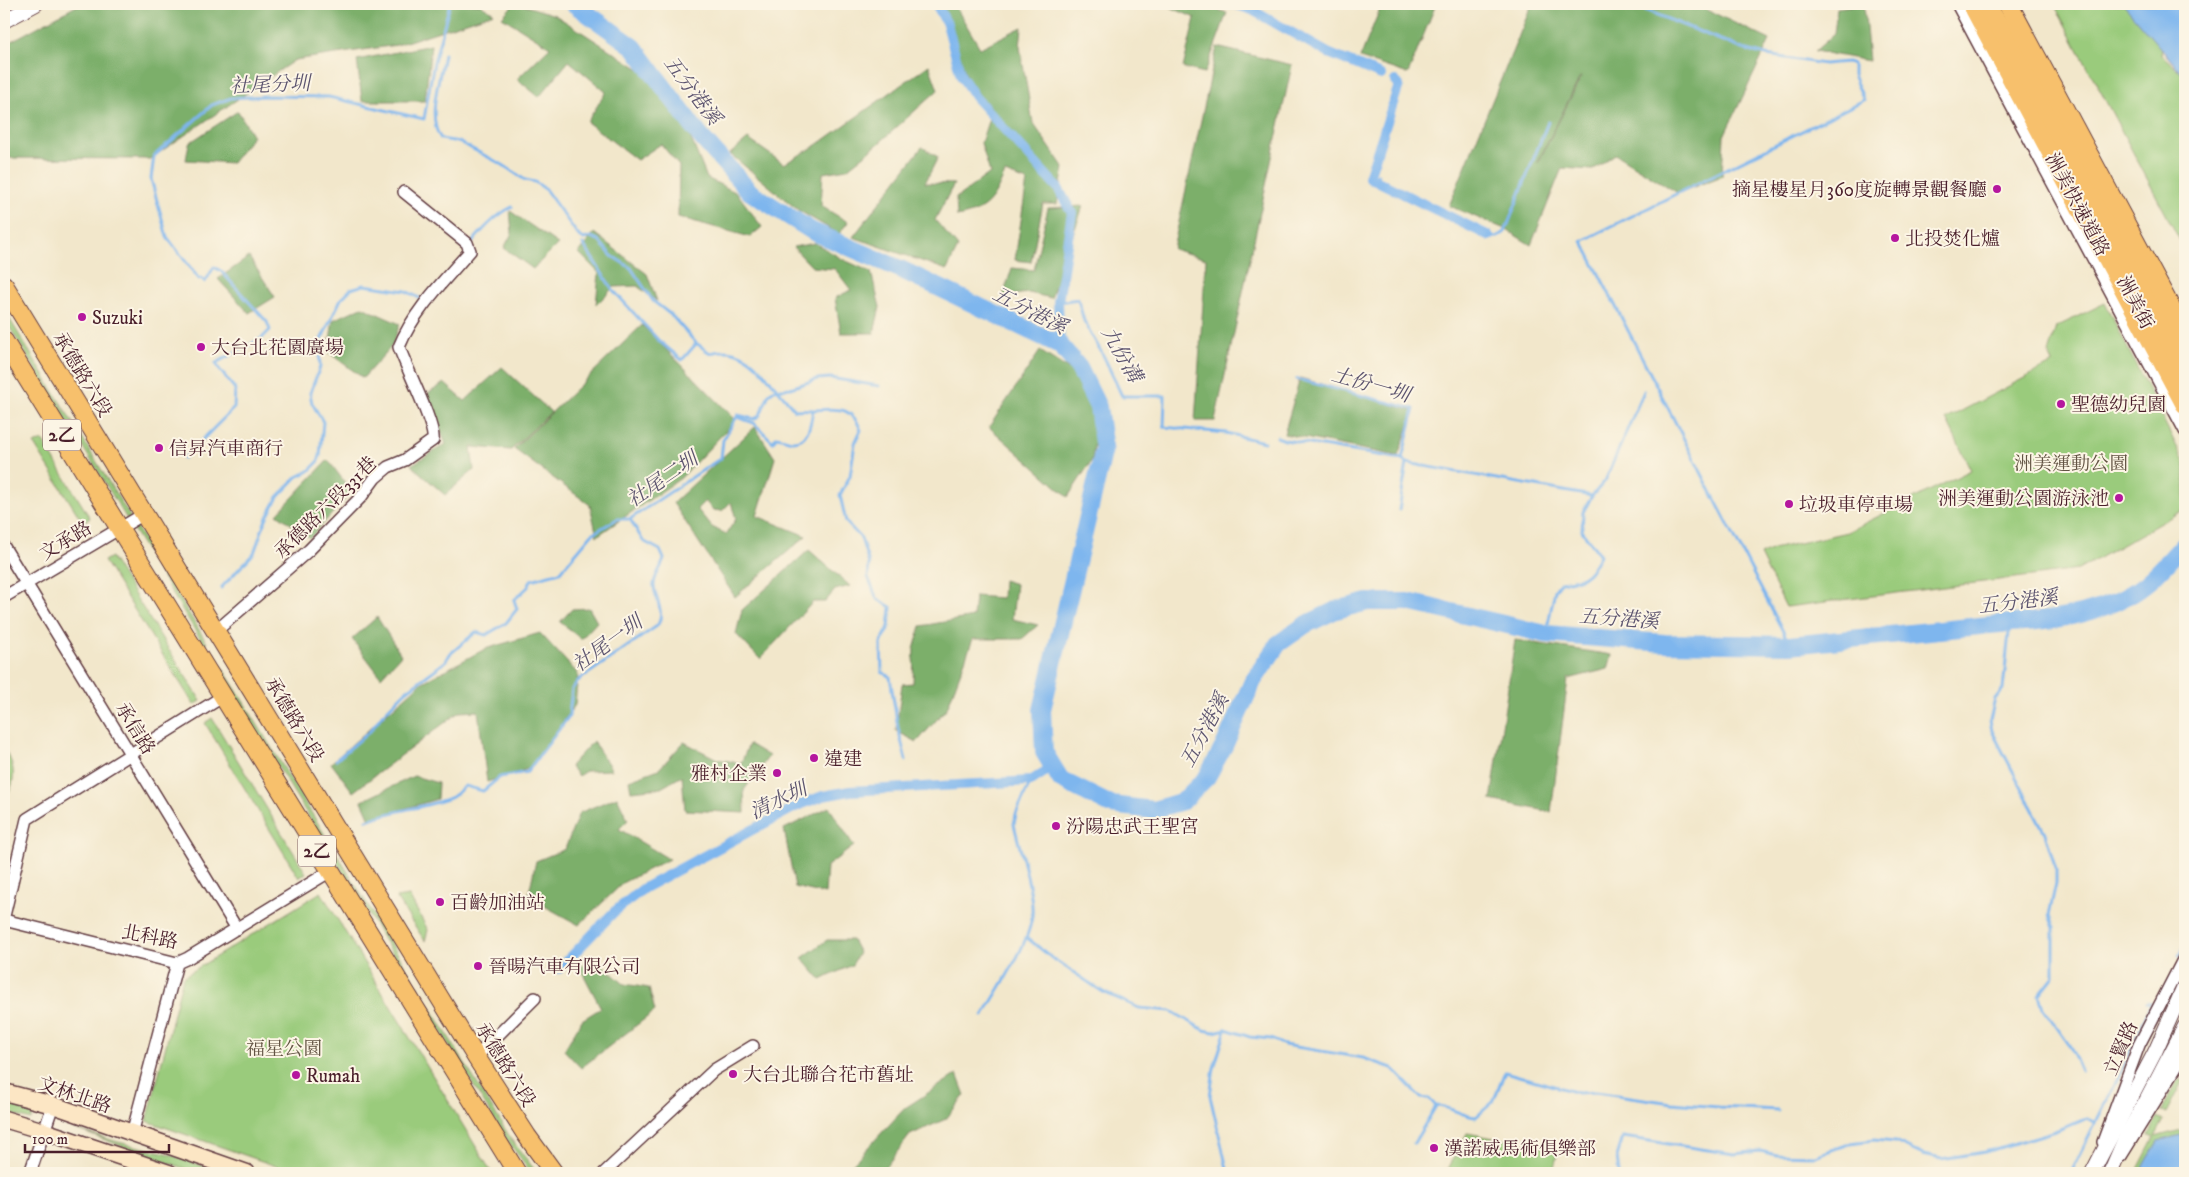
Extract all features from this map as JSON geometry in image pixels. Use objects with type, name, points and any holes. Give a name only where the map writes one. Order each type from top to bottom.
[{"type":"highway","name":"洲美快速道路","points":[[1972,4],[2185,404]]},
{"type":"highway","points":[[1986,4],[2009,41],[2185,369]]},
{"type":"highway","points":[[1994,4],[2009,41]]},
{"type":"highway","name":"洲美快速道路","points":[[2008,4],[2185,335]]},
{"type":"main road","name":"承德路六段","points":[[4,285],[476,1057],[526,1136],[554,1173]]},
{"type":"main road","name":"2乙","points":[[4,343],[516,1173]]},
{"type":"main road","name":"文林北路","points":[[4,1092],[53,1105],[132,1134],[151,1138],[242,1172]]},
{"type":"main road","points":[[4,1120],[44,1131],[151,1170],[169,1173]]},
{"type":"street","points":[[4,21],[36,4]]},
{"type":"street","name":"洲美街","points":[[1957,4],[2185,431]]},
{"type":"street","name":"承德路六段331巷","points":[[216,631],[309,550],[361,497],[375,478],[388,467],[405,460],[433,440],[434,434],[427,413],[398,347],[406,329],[470,251],[467,243],[404,192]]},
{"type":"street","name":"文承路","points":[[4,597],[144,514]]},
{"type":"street","name":"承信路","points":[[4,547],[237,929]]},
{"type":"street","points":[[4,916],[27,819],[222,697]]},
{"type":"street","name":"北科路","points":[[4,920],[177,963],[237,929],[329,872]]},
{"type":"street","name":"立賢路","points":[[2100,1159],[2105,1135],[2139,1045],[2185,956]]},
{"type":"street","points":[[132,1134],[177,963]]},
{"type":"street","name":"立賢路","points":[[2092,1173],[2155,1052],[2185,986]]},
{"type":"street","points":[[476,1057],[535,998]]},
{"type":"street","points":[[2111,1170],[2127,1134],[2145,1103],[2177,1057],[2185,1026]]},
{"type":"street","points":[[2111,1170],[2128,1148],[2185,1042]]},
{"type":"street","points":[[604,1173],[714,1070],[753,1046]]},
{"type":"street","points":[[30,1173],[53,1105]]},
{"type":"green space","points":[[80,4],[480,4],[494,13],[397,45],[295,60],[150,159],[4,158],[4,45]]},
{"type":"green space","points":[[514,4],[520,4],[555,15],[641,70],[685,124],[707,178],[737,193],[762,227],[750,237],[678,217],[679,166],[661,144],[637,160],[587,122],[606,92],[569,61],[539,97],[517,79],[550,47],[502,17]]},
{"type":"green space","points":[[942,4],[954,4],[980,48],[1022,27],[1020,47],[1033,123],[1064,168],[1057,204],[1043,204],[1031,262],[1015,260],[1027,181],[1005,173],[993,198],[983,208],[957,217],[956,198],[990,173],[981,143],[992,109],[969,84]]},
{"type":"green space","points":[[1163,4],[1202,4],[1227,13],[1205,73],[1183,68],[1195,18]]},
{"type":"green space","points":[[1382,4],[1436,4],[1408,74],[1360,58]]},
{"type":"green space","points":[[1532,4],[1695,4],[1770,40],[1724,136],[1722,176],[1678,193],[1615,154],[1593,170],[1562,168],[1531,245],[1505,229],[1449,206]],"holes":[[[1580,77],[1581,77],[1538,163]]]},
{"type":"green space","points":[[1864,4],[1869,61],[1815,51],[1834,34],[1837,8]]},
{"type":"green space","points":[[2054,4],[2124,4],[2161,47],[2162,55],[2177,69],[2185,69],[2185,250]]},
{"type":"green space","points":[[431,45],[425,101],[362,101],[357,60]]},
{"type":"green space","points":[[1217,47],[1292,65],[1215,421],[1195,421],[1206,259],[1173,249]]},
{"type":"green space","points":[[929,65],[938,90],[877,145],[847,169],[823,173],[821,206],[848,222],[839,234],[798,210],[730,154],[748,139],[784,164],[817,145]]},
{"type":"green space","points":[[238,111],[253,136],[232,163],[186,160],[189,143]]},
{"type":"green space","points":[[922,147],[938,157],[925,183],[954,184],[935,220],[958,247],[947,270],[853,237]]},
{"type":"green space","points":[[1083,206],[1051,298],[1029,293],[1003,296],[1012,268],[1034,270],[1048,208]]},
{"type":"green space","points":[[510,211],[558,244],[533,269],[504,248],[512,233]]},
{"type":"green space","points":[[594,233],[647,274],[657,301],[637,286],[614,287],[596,305],[599,273],[579,253]]},
{"type":"green space","points":[[815,243],[844,260],[871,272],[880,307],[874,333],[841,333],[835,298],[851,290],[835,269],[812,267],[793,247]]},
{"type":"green space","points":[[249,257],[275,297],[249,313],[218,279]]},
{"type":"green space","name":"洲美運動公園","points":[[2105,303],[2185,463],[2185,509],[2078,570],[1786,607],[1760,555],[1773,549],[1847,532],[1971,470],[1946,419],[2053,363],[2048,353],[2056,327]]},
{"type":"green space","points":[[362,307],[400,324],[392,346],[363,378],[328,352],[333,320]]},
{"type":"green space","points":[[4,310],[207,643],[204,645],[4,318]]},
{"type":"green space","points":[[642,325],[736,420],[681,478],[597,536],[590,505],[514,449]]},
{"type":"green space","points":[[1040,351],[1079,376],[1097,427],[1092,460],[1068,497],[989,427]]},
{"type":"green space","points":[[502,367],[551,412],[511,450],[471,447],[474,470],[445,495],[411,465],[446,444],[426,395],[444,383],[465,401]]},
{"type":"green space","points":[[1300,378],[1414,411],[1398,456],[1284,434]]},
{"type":"green space","points":[[755,427],[775,458],[757,516],[806,536],[735,597],[673,503]],"holes":[[[705,501],[713,510],[722,511],[731,502],[736,519],[726,534],[712,527],[697,509]]]},
{"type":"green space","points":[[42,440],[90,518],[83,523],[34,444]]},
{"type":"green space","points":[[328,460],[352,492],[310,538],[277,514]]},
{"type":"green space","points":[[809,550],[850,586],[835,590],[825,602],[813,602],[760,659],[736,634],[742,610]]},
{"type":"green space","points":[[111,557],[201,701],[194,705],[104,561]]},
{"type":"green space","points":[[1003,580],[1016,584],[1012,619],[1038,625],[1022,639],[973,639],[947,708],[917,742],[896,731],[902,684],[913,683],[914,649],[921,626],[973,617],[975,596],[1002,598]]},
{"type":"green space","points":[[589,608],[597,622],[581,639],[560,622],[572,609]]},
{"type":"green space","points":[[377,617],[401,655],[381,677],[352,639]]},
{"type":"green space","points":[[540,633],[578,674],[575,705],[531,768],[487,782],[478,711],[459,712],[353,792],[331,763],[421,683],[485,649]]},
{"type":"green space","points":[[1515,640],[1612,655],[1608,669],[1568,679],[1551,812],[1491,800]]},
{"type":"green space","points":[[213,652],[511,1139],[537,1173],[532,1173],[507,1140],[209,654]]},
{"type":"green space","points":[[212,718],[306,873],[299,878],[205,723]]},
{"type":"green space","points":[[593,741],[612,770],[586,771],[578,776],[570,766]]},
{"type":"green space","points":[[684,742],[717,759],[741,763],[749,744],[769,756],[744,790],[745,813],[685,810],[682,776],[661,788],[631,791],[629,780],[659,769]]},
{"type":"green space","points":[[4,750],[13,768],[13,782],[4,800]]},
{"type":"green space","points":[[414,776],[438,783],[437,799],[370,819],[362,801]]},
{"type":"green space","points":[[617,797],[628,820],[619,829],[669,859],[624,882],[579,925],[528,897],[536,861],[565,849],[579,813]]},
{"type":"green space","points":[[829,807],[854,846],[827,866],[825,894],[795,887],[784,829]]},
{"type":"green space","name":"福星公園","points":[[321,892],[492,1173],[296,1173],[147,1121],[183,977]]},
{"type":"green space","points":[[409,896],[428,930],[425,941],[396,898]]},
{"type":"green space","points":[[827,940],[852,940],[859,953],[852,965],[821,980],[802,958]]},
{"type":"green space","points":[[592,956],[624,984],[649,988],[655,1011],[581,1068],[564,1050],[582,1020],[601,1008],[580,968]]},
{"type":"green space","points":[[957,1074],[965,1095],[946,1119],[910,1135],[881,1173],[844,1173],[905,1108]]},
{"type":"green space","points":[[2178,1080],[2184,1080],[2167,1113],[2162,1111]]},
{"type":"green space","points":[[4,1100],[34,1109],[31,1120],[4,1112]]},
{"type":"green space","points":[[2158,1117],[2164,1120],[2155,1137],[2185,1129],[2185,1173],[2136,1173],[2154,1138],[2149,1135]]},
{"type":"green space","points":[[72,1128],[118,1142],[166,1153],[224,1173],[197,1173]]},
{"type":"green space","points":[[1467,1133],[1558,1150],[1553,1173],[1446,1173]]},
{"type":"water","points":[[2123,4],[2185,4],[2185,77]]},
{"type":"water","points":[[2185,1134],[2185,1173],[2140,1173],[2158,1141]]},
{"type":"waterway","name":"社尾分圳","points":[[184,458],[234,408],[235,389],[216,363],[262,338],[270,330],[267,322],[221,271],[214,267],[205,282],[201,278],[199,279],[167,237],[151,179],[154,156],[212,105],[231,98],[266,96],[329,97],[424,119],[434,62],[450,4]]},
{"type":"waterway","name":"五分港溪","points":[[574,4],[634,47],[701,137],[750,192],[812,231],[900,269],[1060,345],[1079,368],[1098,407],[1104,449],[1042,710],[1044,752],[1061,780],[1111,805],[1153,810],[1183,801],[1207,777],[1224,746],[1253,681],[1278,644],[1305,625],[1336,610],[1368,602],[1408,602],[1546,634],[1665,643],[1790,645],[2045,620],[2080,614],[2114,602],[2145,584],[2185,543]]},
{"type":"waterway","points":[[936,4],[947,24],[961,76],[975,97],[1058,188],[1072,213],[1058,302],[1060,345]]},
{"type":"waterway","points":[[1234,4],[1252,10],[1328,53],[1381,75]]},
{"type":"waterway","points":[[1630,4],[1743,49],[1766,55],[1824,64],[1847,62],[1853,64],[1853,75],[1864,100],[1582,241],[1790,645]]},
{"type":"waterway","points":[[444,54],[434,109],[437,130],[441,139],[459,142],[503,165],[525,180],[535,182],[545,189],[578,235],[584,239],[591,237],[598,240],[612,256],[631,268],[653,301],[671,315],[696,343],[710,353],[731,351],[748,358],[776,387]]},
{"type":"waterway","name":"九份溝","points":[[1395,81],[1399,85],[1369,177],[1489,236]]},
{"type":"waterway","points":[[1489,236],[1498,237],[1505,232],[1548,122]]},
{"type":"waterway","name":"九份溝","points":[[1370,182],[1378,174]]},
{"type":"waterway","points":[[471,244],[490,223],[512,207]]},
{"type":"waterway","points":[[583,244],[613,290],[659,341],[682,360],[696,344]]},
{"type":"waterway","points":[[221,588],[254,553],[266,519],[278,497],[297,477],[309,471],[317,463],[320,456],[323,422],[312,403],[310,393],[320,367],[319,344],[341,299],[351,289],[364,285],[406,291],[423,300]]},
{"type":"waterway","name":"九份溝","points":[[1058,302],[1078,299],[1084,321],[1104,357],[1122,396],[1165,396],[1164,427],[1226,433],[1264,442]]},
{"type":"waterway","name":"社尾二圳","points":[[336,760],[370,731],[383,714],[405,692],[445,662],[450,654],[476,632],[486,635],[506,623],[517,609],[514,600],[528,587],[531,580],[560,572],[592,534],[617,519],[630,519],[721,458],[723,440],[738,415],[755,419],[760,415],[769,394],[774,390],[790,388],[818,379],[830,378],[879,386]]},
{"type":"waterway","name":"土份一圳","points":[[1297,379],[1414,409],[1402,459]]},
{"type":"waterway","points":[[779,391],[795,410],[837,409],[848,412],[853,416],[861,430],[855,443],[850,476],[840,495],[846,522],[861,538],[869,564],[868,577],[877,599],[891,607],[889,627],[881,643],[882,672],[890,677],[898,728],[906,760]]},
{"type":"waterway","points":[[1546,634],[1555,590],[1561,582],[1581,578],[1586,575],[1593,568],[1600,555],[1582,531],[1583,512],[1592,496],[1605,481],[1644,391]]},
{"type":"waterway","points":[[737,417],[754,423],[773,442],[776,437],[792,441],[806,435],[813,410]]},
{"type":"waterway","name":"土份一圳","points":[[1277,437],[1285,440],[1402,459]]},
{"type":"waterway","points":[[1402,459],[1407,463],[1592,496]]},
{"type":"waterway","points":[[1399,510],[1407,463]]},
{"type":"waterway","name":"社尾一圳","points":[[367,820],[450,798],[465,786],[483,791],[500,777],[527,772],[569,716],[572,689],[579,680],[657,626],[660,611],[654,583],[664,559],[660,550],[643,541],[630,519]]},
{"type":"waterway","points":[[2010,623],[2003,689],[1995,699],[1990,720],[1992,731],[2045,833],[2056,869],[2056,883],[2049,915],[2054,928],[2054,976],[2039,995],[2043,1008],[2070,1046],[2081,1071]]},
{"type":"waterway","name":"清水圳","points":[[559,969],[614,912],[644,888],[797,806],[823,796],[850,791],[1031,781],[1052,767]]},
{"type":"waterway","points":[[983,1016],[1020,952],[1030,926],[1032,915],[1031,895],[1014,824],[1016,814],[1031,781]]},
{"type":"waterway","points":[[1026,937],[1052,958],[1103,992],[1139,1008],[1171,1011],[1204,1030],[1214,1032],[1226,1029],[1214,1068],[1210,1096],[1228,1173]]},
{"type":"waterway","points":[[2179,956],[2185,943]]},
{"type":"waterway","points":[[2128,1054],[2152,1003],[2147,1002]]},
{"type":"waterway","points":[[1226,1029],[1250,1037],[1271,1039],[1284,1045],[1363,1058],[1392,1068],[1421,1098],[1429,1099],[1436,1106],[1476,1117],[1493,1102],[1505,1072],[1578,1093],[1596,1092],[1672,1103],[1778,1110]]},
{"type":"waterway","points":[[2071,1173],[2130,1053]]},
{"type":"waterway","points":[[1414,1143],[1436,1106]]},
{"type":"waterway","points":[[1619,1173],[1617,1157],[1623,1137],[1734,1154],[1760,1151],[1777,1155],[1815,1156],[1851,1143],[1874,1140],[1895,1142],[1923,1155],[1941,1159],[1985,1152],[2056,1131],[2088,1118],[2096,1123]]},
{"type":"place","name":"摘星樓星月360度旋轉景觀餐廳","points":[[1997,189]]},
{"type":"place","name":"北投焚化爐","points":[[1895,238]]},
{"type":"place","name":"Suzuki","points":[[82,317]]},
{"type":"place","name":"大台北花園廣場","points":[[201,347]]},
{"type":"place","name":"聖德幼兒園","points":[[2061,404]]},
{"type":"place","name":"信昇汽車商行","points":[[159,448]]},
{"type":"place","name":"洲美運動公園游泳池","points":[[2119,498]]},
{"type":"place","name":"垃圾車停車場","points":[[1789,504]]},
{"type":"place","name":"違建","points":[[814,758]]},
{"type":"place","name":"雅村企業","points":[[777,773]]},
{"type":"place","name":"汾陽忠武王聖宮","points":[[1056,826]]},
{"type":"place","name":"百齡加油站","points":[[440,902]]},
{"type":"place","name":"晉暘汽車有限公司","points":[[478,966]]},
{"type":"place","name":"大台北聯合花市舊址","points":[[733,1074]]},
{"type":"place","name":"Rumah","points":[[296,1075]]},
{"type":"place","name":"漢諾威馬術俱樂部","points":[[1434,1148]]}]
